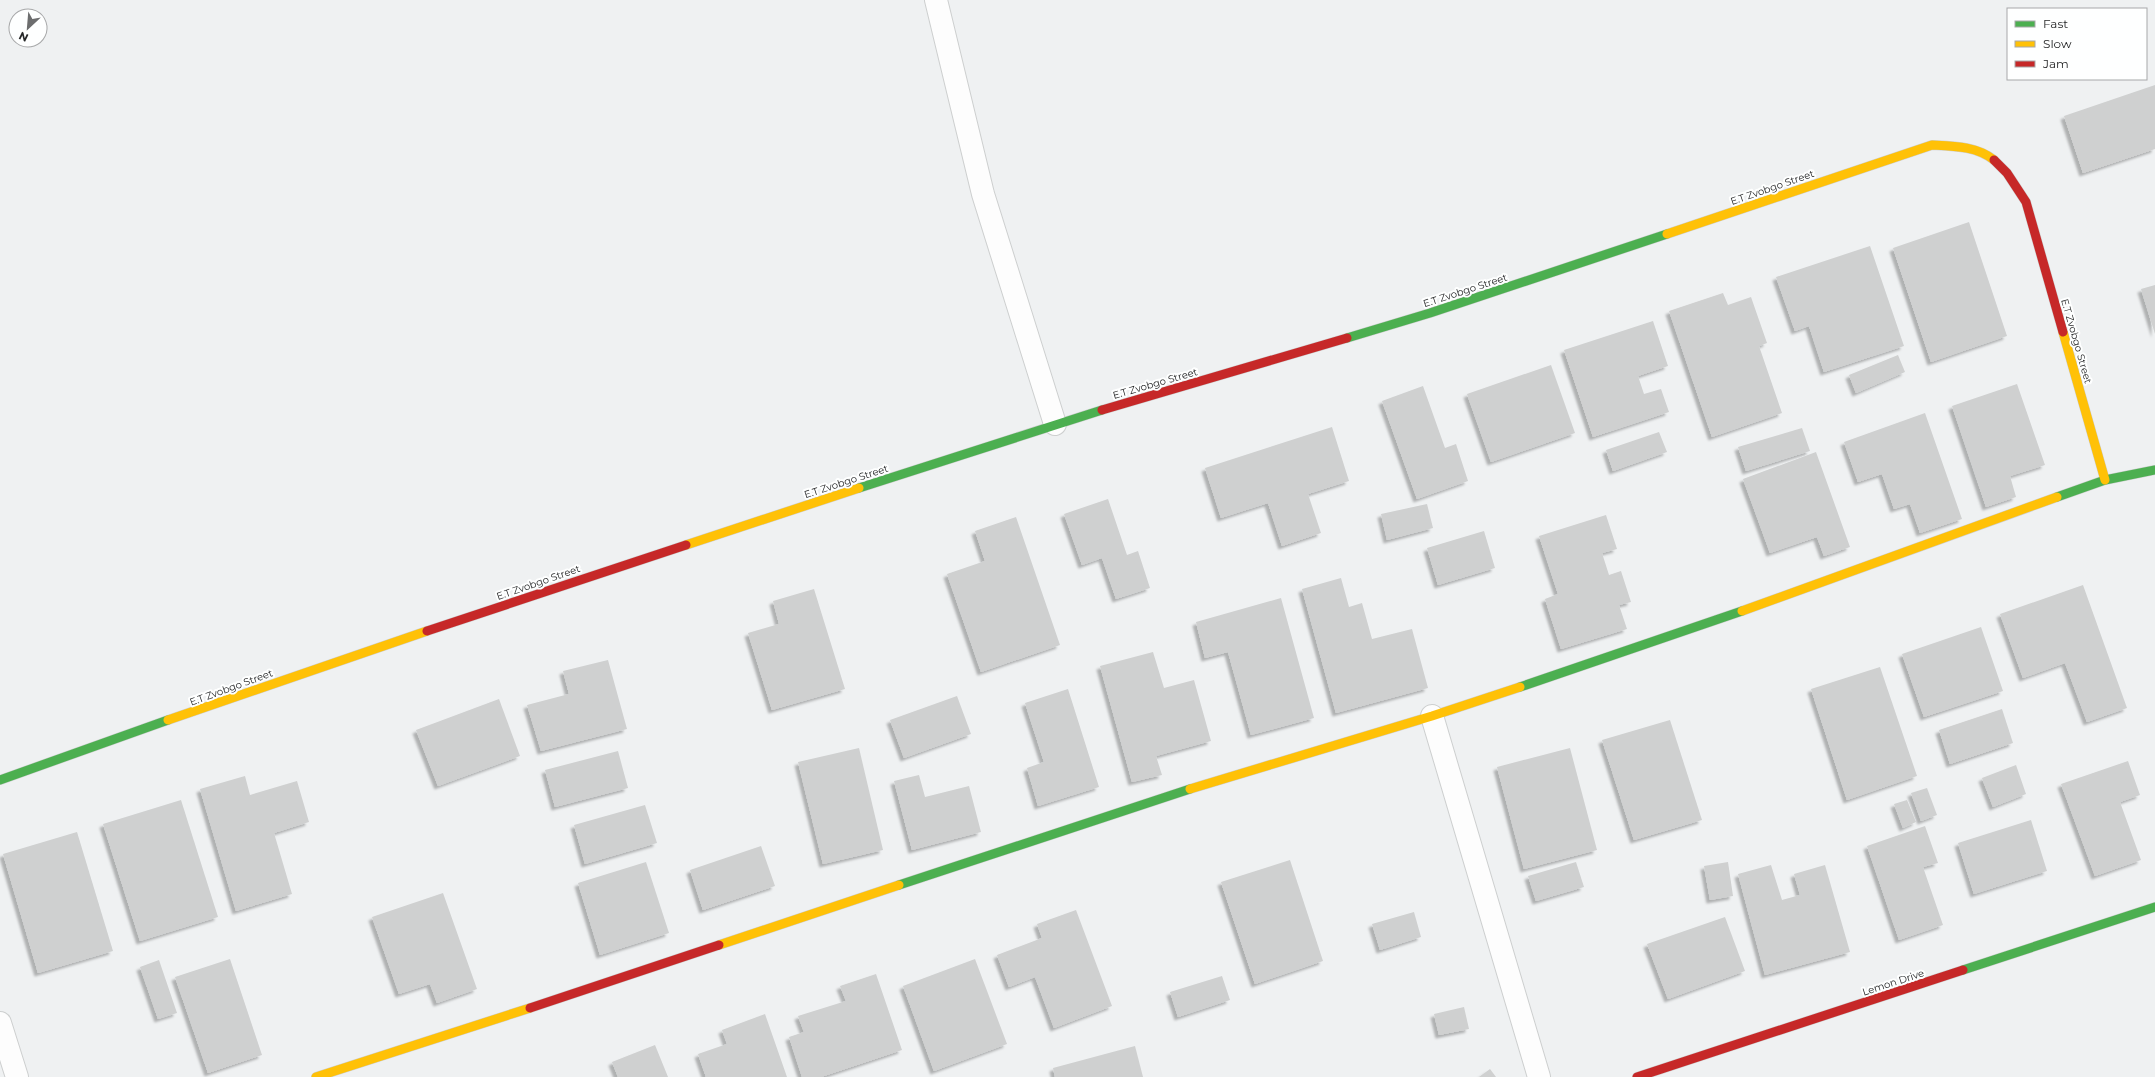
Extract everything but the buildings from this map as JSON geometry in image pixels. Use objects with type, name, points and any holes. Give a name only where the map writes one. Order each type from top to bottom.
[{"type":"street","points":[[936,0],[983,194],[1055,424]]},
{"type":"street","name":"E.T Zvobgo Street","points":[[0,780],[341,660],[1055,424],[1430,313],[1932,145],[1966,147],[1988,154],[2009,173],[2026,202],[2105,480]]},
{"type":"street","points":[[316,1077],[472,1027],[1185,790],[1432,716],[1684,632],[2105,480],[2155,470]]},
{"type":"street","points":[[1432,716],[1539,1077]]},
{"type":"street","name":"Lemon Drive","points":[[1637,1077],[2155,907]]},
{"type":"street","points":[[0,1023],[17,1077]]},
{"type":"traffic: fast","points":[[1347,338],[1430,313],[1667,234]]},
{"type":"traffic: fast","points":[[859,488],[1102,410]]},
{"type":"traffic: fast","points":[[2057,497],[2105,480],[2155,470]]},
{"type":"traffic: fast","points":[[1520,687],[1742,611]]},
{"type":"traffic: fast","points":[[0,780],[168,720]]},
{"type":"traffic: fast","points":[[899,885],[1190,789]]},
{"type":"traffic: fast","points":[[1963,970],[2155,907]]},
{"type":"traffic: slow","points":[[1667,234],[1932,145],[1956,146],[1972,149],[1987,155],[1994,160]]},
{"type":"traffic: slow","points":[[2063,332],[2105,480]]},
{"type":"traffic: slow","points":[[686,545],[859,488]]},
{"type":"traffic: slow","points":[[1742,611],[2057,497]]},
{"type":"traffic: slow","points":[[168,720],[427,631]]},
{"type":"traffic: slow","points":[[1190,789],[1432,716],[1520,687]]},
{"type":"traffic: slow","points":[[719,945],[899,885]]},
{"type":"traffic: slow","points":[[316,1077],[530,1008]]},
{"type":"traffic: jam","points":[[1994,160],[2007,173],[2026,202],[2063,332]]},
{"type":"traffic: jam","points":[[1102,410],[1347,338]]},
{"type":"traffic: jam","points":[[427,631],[686,545]]},
{"type":"traffic: jam","points":[[530,1008],[719,945]]},
{"type":"traffic: jam","points":[[1637,1077],[1963,970]]}]
